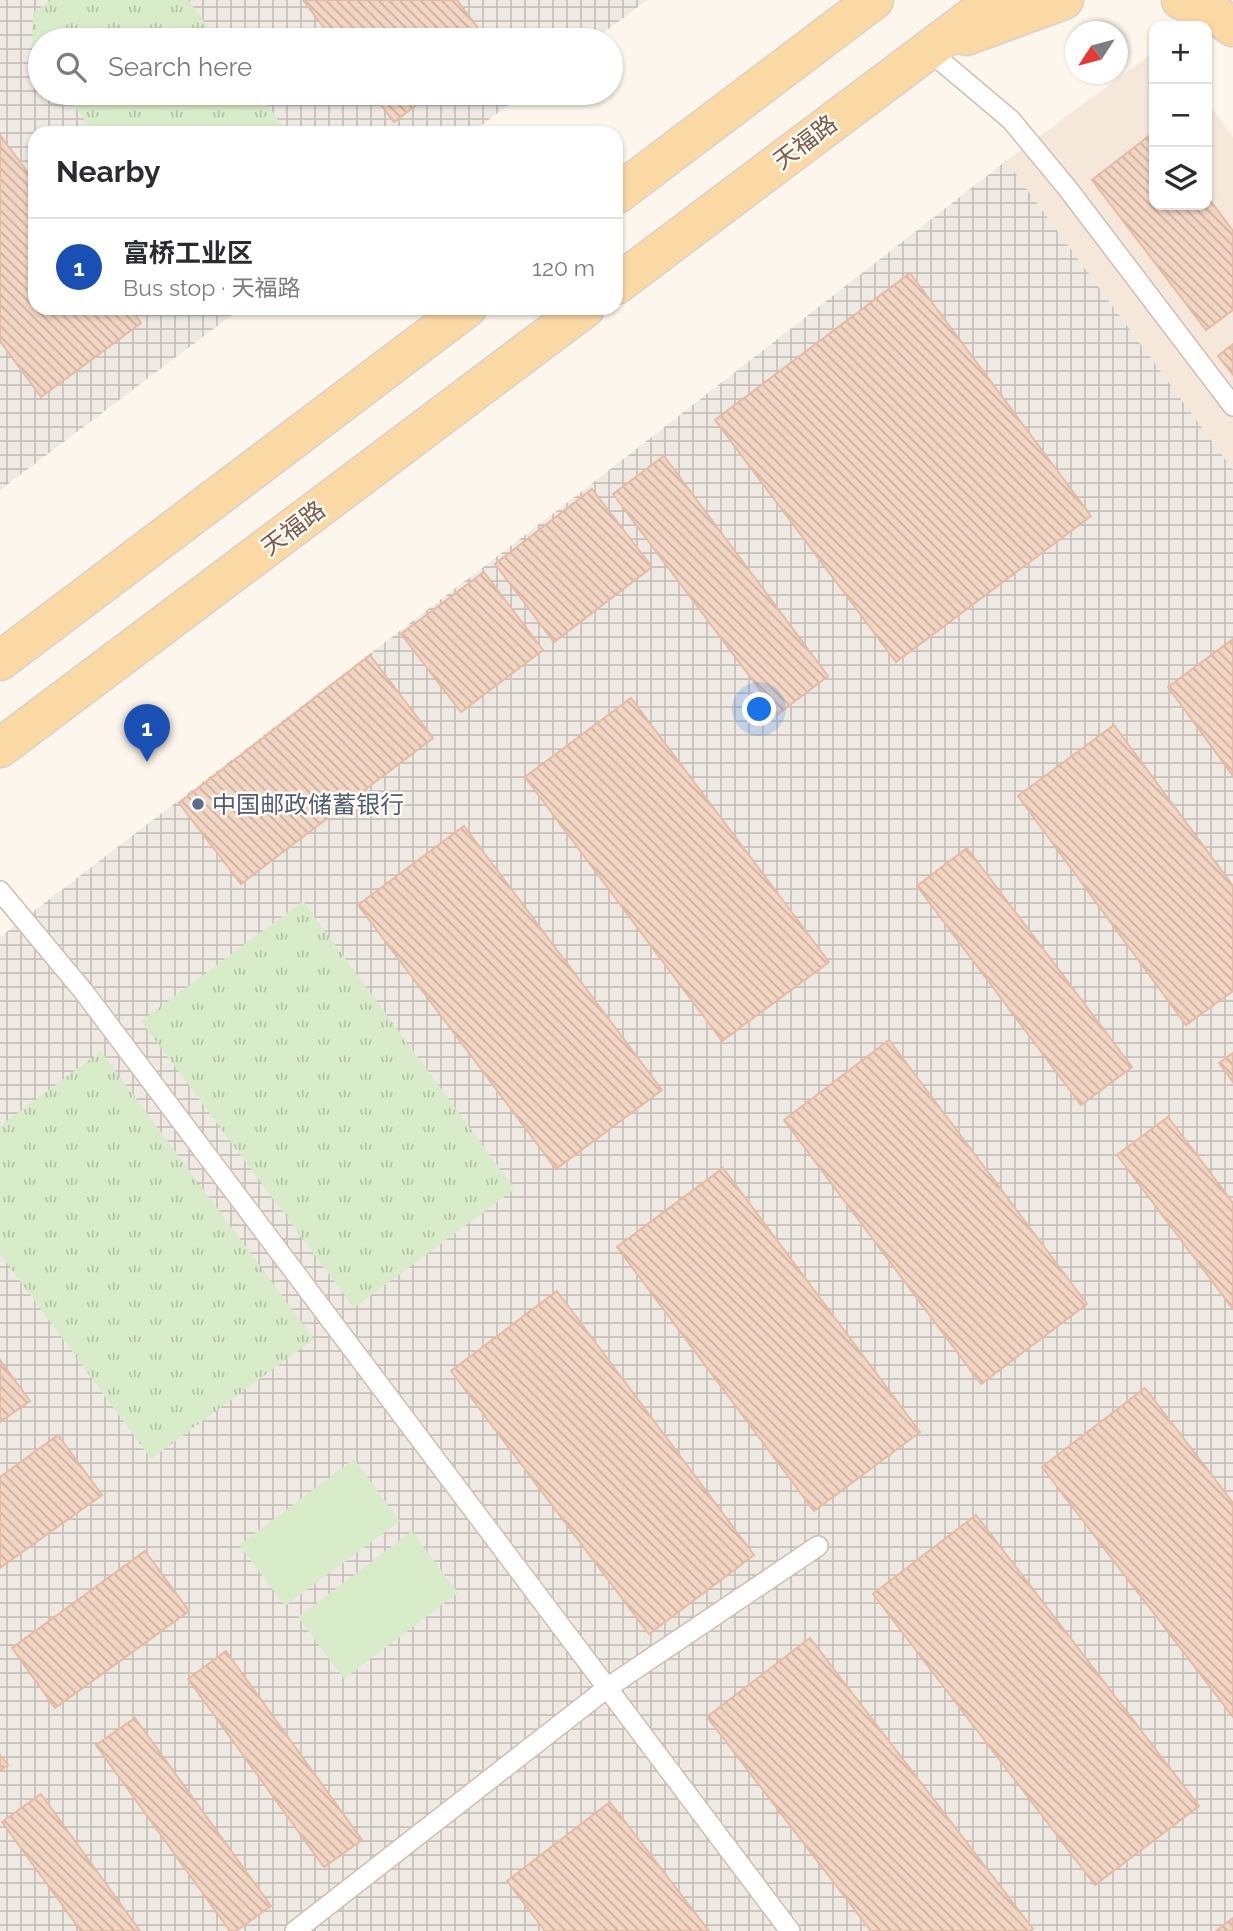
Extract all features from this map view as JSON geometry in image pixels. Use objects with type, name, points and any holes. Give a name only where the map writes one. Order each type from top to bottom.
[{"type":"main road","name":"天福路","points":[[623,280],[995,0]]},
{"type":"main road","points":[[928,50],[1064,0]]},
{"type":"main road","points":[[1181,0],[1208,9],[1233,27]]},
{"type":"main road","points":[[623,190],[869,3]]},
{"type":"main road","points":[[0,661],[458,315]]},
{"type":"main road","name":"天福路","points":[[0,748],[576,315]]},
{"type":"lane","points":[[928,50],[1011,120],[1068,190],[1233,406]]},
{"type":"lane","points":[[0,891],[84,992],[790,1931]]},
{"type":"lane","points":[[295,1931],[607,1688],[818,1546]]},
{"type":"shaded area","points":[[0,0],[647,0],[610,28],[28,28],[28,105],[509,105],[480,126],[28,126],[28,315],[232,315],[0,490]]},
{"type":"shaded area","points":[[1149,56],[1149,210],[1212,210],[1212,108],[1233,137],[1233,470],[1006,161],[1111,84],[1128,84],[1128,71]]},
{"type":"shaded area","points":[[1006,161],[1233,470],[1233,1931],[0,1931],[0,937],[559,509]]},
{"type":"green space","points":[[51,0],[188,0],[209,28],[33,28],[33,13]]},
{"type":"green space","points":[[73,105],[267,105],[283,126],[89,126]]},
{"type":"green space","points":[[303,901],[515,1189],[354,1308],[141,1021]]},
{"type":"green space","points":[[101,1051],[314,1339],[151,1459],[0,1254],[0,1126]]},
{"type":"green space","points":[[354,1459],[400,1521],[285,1606],[239,1545]]},
{"type":"green space","points":[[412,1531],[458,1593],[344,1679],[298,1617]]},
{"type":"building","points":[[303,0],[457,0],[478,28],[324,28]]},
{"type":"building","points":[[381,105],[416,105],[394,122]]},
{"type":"building","points":[[0,135],[28,173],[28,315],[135,315],[141,323],[41,397],[0,341]]},
{"type":"building","points":[[1149,136],[1149,210],[1212,210],[1212,203],[1233,231],[1233,310],[1206,330],[1092,180]]},
{"type":"building","points":[[910,273],[1091,516],[896,662],[715,420]]},
{"type":"building","points":[[1233,344],[1233,375],[1218,356]]},
{"type":"building","points":[[664,456],[828,676],[778,714],[613,494]]},
{"type":"building","points":[[592,489],[652,567],[554,642],[495,564]]},
{"type":"building","points":[[484,572],[543,650],[461,712],[401,634]]},
{"type":"building","points":[[1233,639],[1233,776],[1168,687]]},
{"type":"building","points":[[370,655],[433,738],[241,884],[179,803]]},
{"type":"building","points":[[631,698],[829,962],[722,1041],[525,777]]},
{"type":"building","points":[[1114,725],[1233,886],[1233,991],[1186,1025],[1018,796]]},
{"type":"building","points":[[464,826],[662,1090],[556,1169],[358,905]]},
{"type":"building","points":[[967,848],[1132,1067],[1081,1105],[917,886]]},
{"type":"building","points":[[889,1040],[1087,1304],[981,1384],[784,1120]]},
{"type":"building","points":[[1233,1053],[1233,1082],[1219,1063]]},
{"type":"building","points":[[1168,1117],[1233,1203],[1233,1309],[1117,1155]]},
{"type":"building","points":[[723,1168],[920,1432],[814,1511],[617,1247]]},
{"type":"building","points":[[557,1291],[754,1555],[649,1634],[451,1371]]},
{"type":"building","points":[[0,1360],[30,1401],[0,1422]]},
{"type":"building","points":[[1145,1388],[1233,1503],[1233,1717],[1042,1467]]},
{"type":"building","points":[[58,1435],[102,1495],[0,1568],[0,1477]]},
{"type":"building","points":[[976,1515],[1199,1806],[1095,1885],[873,1594]]},
{"type":"building","points":[[145,1551],[189,1611],[55,1708],[12,1648]]},
{"type":"building","points":[[810,1638],[1033,1929],[871,1931],[707,1717]]},
{"type":"building","points":[[226,1651],[362,1840],[324,1867],[188,1679]]},
{"type":"building","points":[[135,1718],[271,1906],[236,1931],[230,1931],[96,1745]]},
{"type":"building","points":[[0,1755],[8,1765],[0,1771]]},
{"type":"building","points":[[41,1794],[140,1931],[81,1931],[2,1822]]},
{"type":"building","points":[[610,1802],[709,1931],[545,1931],[507,1881]]},
{"type":"building","points":[[1233,1918],[1233,1931],[1216,1931]]},
{"type":"place","name":"富桥工业区","points":[[147,762]]},
{"type":"place","name":"中国邮政储蓄银行","points":[[198,804]]}]
